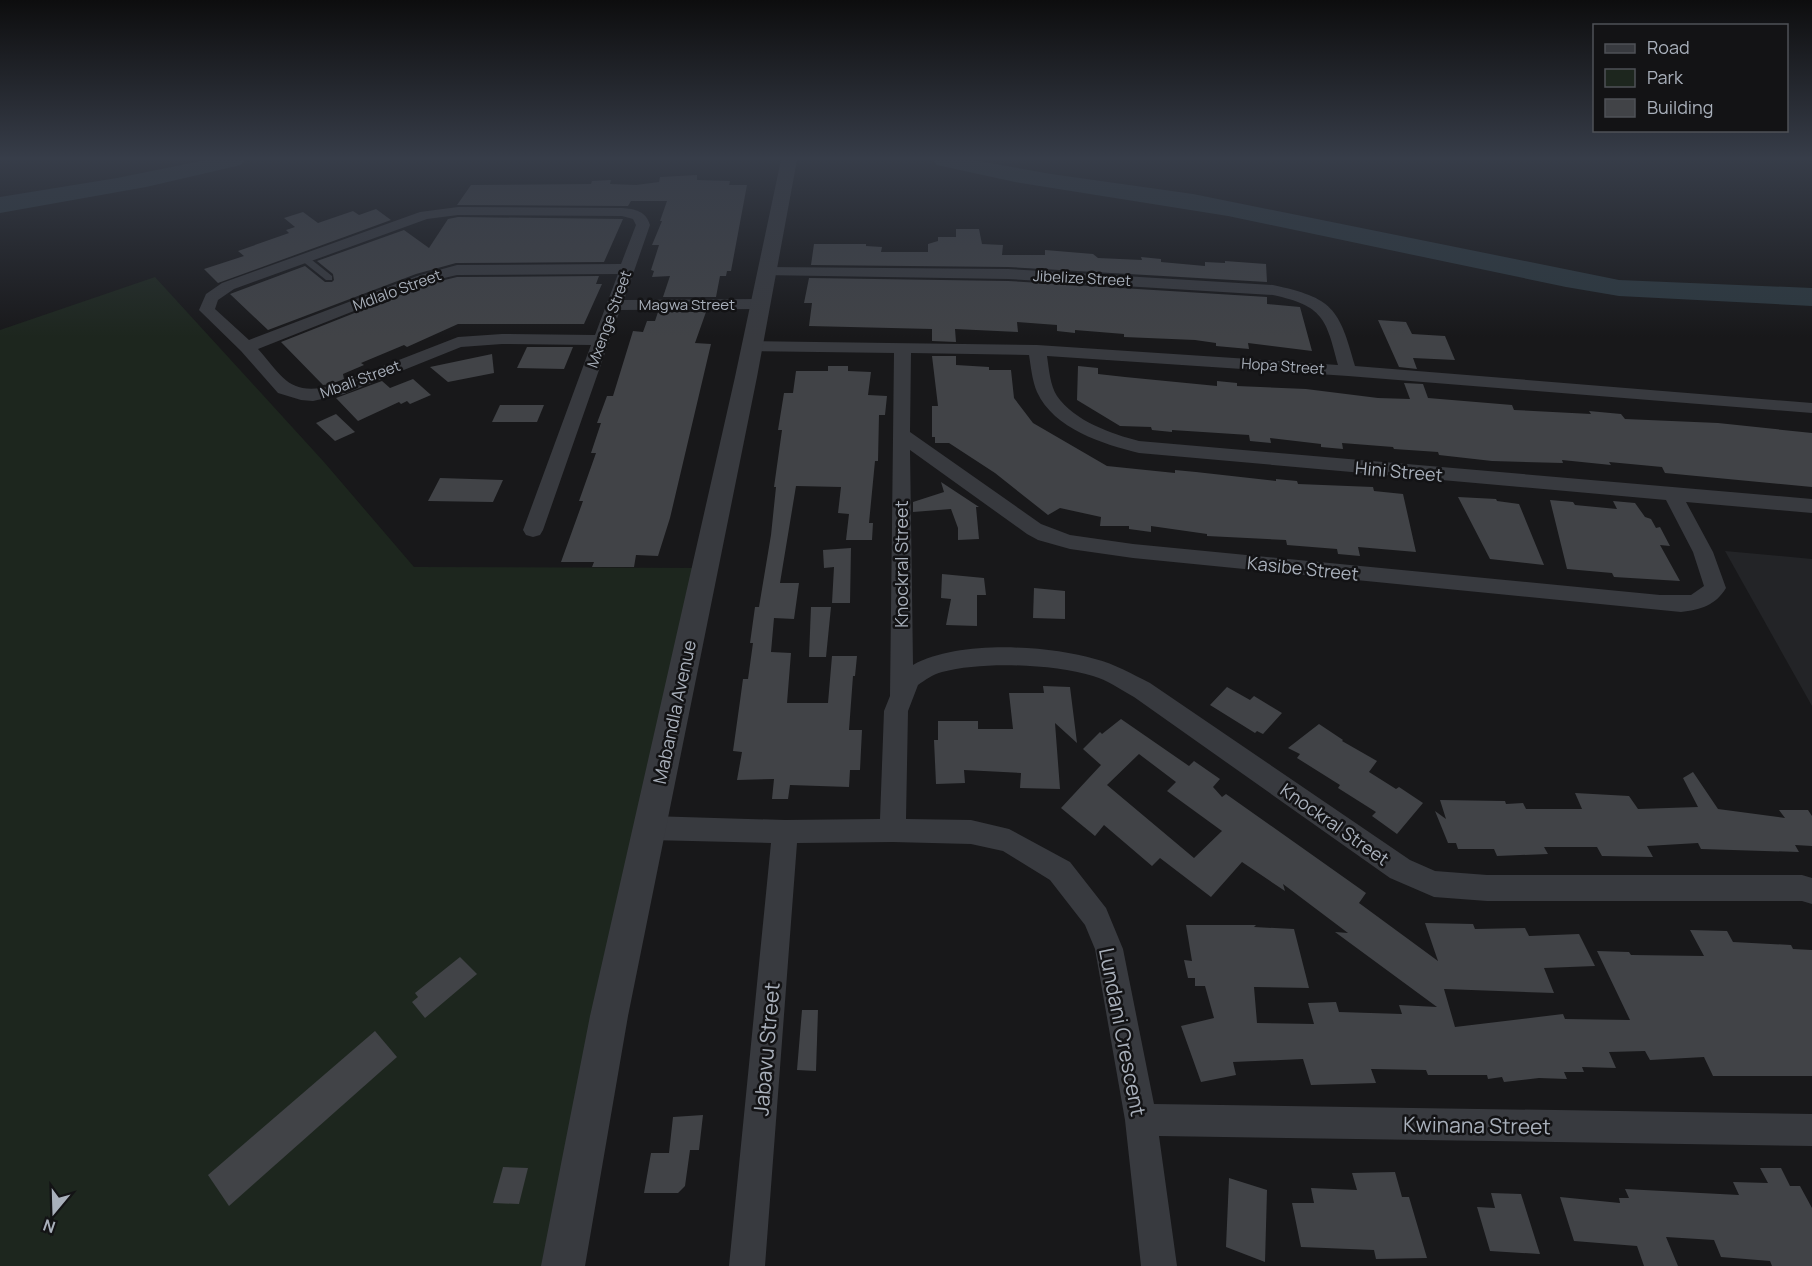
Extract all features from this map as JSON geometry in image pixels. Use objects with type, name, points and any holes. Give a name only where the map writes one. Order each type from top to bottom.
[{"type":"street","name":"Mxenge Street","points":[[249,278],[410,219]]},
{"type":"street","name":"Mxenge Street","points":[[533,530],[643,225],[642,219]]},
{"type":"street","name":"Mabandla Avenue","points":[[563,1266],[609,1016],[777,219]]},
{"type":"street","name":"Mdlalo Street","points":[[247,347],[422,279],[457,270],[627,269]]},
{"type":"street","name":"Jibelize Street","points":[[767,272],[1008,274],[1274,290],[1306,297],[1319,303],[1327,311],[1335,325],[1348,371]]},
{"type":"street","name":"Mbali Street","points":[[249,278],[218,291],[207,306],[207,310],[247,347],[284,389],[301,395],[313,396],[338,390],[458,342],[502,339],[601,340]]},
{"type":"street","name":"Magwa Street","points":[[614,304],[761,304]]},
{"type":"street","name":"Hopa Street","points":[[752,346],[1036,350],[1348,371],[1812,408]]},
{"type":"street","points":[[901,434],[903,347]]},
{"type":"street","name":"Hini Street","points":[[1036,350],[1050,400],[1100,435],[1139,447],[1812,506]]},
{"type":"street","name":"Kasibe Street","points":[[901,434],[1034,529],[1068,542],[1133,551],[1640,601],[1674,604],[1702,601],[1715,588],[1709,564],[1673,495]]},
{"type":"street","name":"Knockral Street","points":[[901,434],[901,694]]},
{"type":"street","name":"Knockral Street","points":[[894,830],[896,711],[908,679],[939,663],[995,659],[1046,660],[1096,668],[1142,690],[1400,868],[1434,884],[1539,890],[1802,888],[1812,891]]},
{"type":"street","name":"Lundani Crescent","points":[[650,828],[785,832],[894,830],[971,832],[1009,841],[1060,871],[1096,917],[1109,949],[1141,1120],[1160,1266]]},
{"type":"street","name":"Jabavu Street","points":[[747,1266],[785,832]]},
{"type":"street","name":"Kwinana Street","points":[[1141,1120],[1812,1130]]},
{"type":"lane","points":[[304,258],[328,278]]},
{"type":"shaded area","points":[[1725,551],[1812,559],[1812,706]]},
{"type":"green space","points":[[155,277],[324,462],[414,567],[705,568],[567,1266],[0,1266],[0,330]]},
{"type":"building","points":[[285,219],[313,219],[318,223],[329,219],[391,220],[218,283],[204,269],[244,256],[238,251],[289,233],[286,230],[295,227]]},
{"type":"building","points":[[448,219],[623,219],[604,262],[456,263],[416,274],[268,330],[230,294],[305,266],[325,282],[332,282],[333,274],[317,261],[404,230],[429,248]]},
{"type":"building","points":[[661,219],[741,219],[731,271],[727,271],[726,276],[720,276],[716,297],[663,297],[670,276],[652,277],[654,271],[651,270],[659,245],[652,245],[662,221]]},
{"type":"building","points":[[956,229],[979,229],[982,244],[1003,245],[1002,255],[1045,255],[1045,250],[1093,254],[1098,258],[1142,260],[1141,257],[1161,259],[1161,262],[1205,266],[1205,262],[1225,263],[1225,261],[1266,264],[1267,282],[1008,267],[811,265],[814,244],[866,244],[866,246],[882,247],[881,252],[928,252],[928,244],[938,241],[938,237],[956,237]]},
{"type":"building","points":[[599,276],[596,284],[602,284],[584,324],[458,324],[407,347],[404,345],[361,363],[364,365],[343,374],[344,379],[331,384],[323,385],[281,342],[428,284],[457,277]]},
{"type":"building","points":[[809,278],[1008,281],[1267,297],[1267,304],[1300,307],[1312,351],[1248,343],[1249,349],[1216,346],[1216,343],[1195,340],[1124,337],[1124,334],[1075,330],[1075,333],[1057,331],[1057,325],[1017,322],[1018,332],[955,329],[956,342],[932,341],[932,329],[809,326],[812,303],[804,303]]},
{"type":"building","points":[[658,312],[706,312],[695,343],[711,344],[670,518],[658,556],[636,555],[634,567],[592,567],[594,562],[561,562],[583,501],[579,501],[596,453],[591,453],[601,423],[597,423],[607,396],[613,396],[633,331],[643,332],[647,321],[655,321]]},
{"type":"building","points":[[1378,320],[1406,322],[1412,334],[1445,336],[1455,360],[1413,358],[1417,369],[1399,367]]},
{"type":"building","points":[[527,347],[573,347],[564,369],[517,368]]},
{"type":"building","points":[[492,354],[494,373],[448,382],[430,367]]},
{"type":"building","points":[[932,356],[956,356],[956,365],[989,367],[989,370],[1011,370],[1014,398],[1033,423],[1107,466],[1175,473],[1175,470],[1276,481],[1276,479],[1297,481],[1298,484],[1373,487],[1374,491],[1403,494],[1416,552],[1358,547],[1360,556],[1338,554],[1337,549],[1287,545],[1286,540],[1207,536],[1207,534],[1151,526],[1151,532],[1129,529],[1129,526],[1100,526],[1101,517],[1060,508],[1048,515],[995,473],[949,443],[935,443],[935,437],[932,437],[932,406],[938,406]]},
{"type":"building","points":[[828,366],[848,366],[848,371],[871,372],[868,395],[887,396],[885,415],[879,415],[878,461],[875,461],[869,523],[873,523],[872,540],[846,540],[849,514],[838,513],[841,487],[796,486],[780,583],[799,583],[794,619],[774,618],[771,652],[791,653],[787,703],[828,703],[832,656],[857,656],[855,676],[853,676],[849,730],[862,730],[860,770],[850,770],[849,787],[790,785],[788,799],[772,799],[774,779],[737,780],[742,752],[733,751],[743,679],[748,679],[755,607],[759,607],[771,535],[776,487],[774,487],[782,430],[778,430],[784,393],[793,393],[796,371],[828,371]]},
{"type":"building","points":[[1078,366],[1098,368],[1098,374],[1125,377],[1217,386],[1217,381],[1237,383],[1237,386],[1306,389],[1378,398],[1410,399],[1404,383],[1423,384],[1428,398],[1512,405],[1514,410],[1591,414],[1589,411],[1621,414],[1625,419],[1718,423],[1812,433],[1812,487],[1665,473],[1662,467],[1609,462],[1611,465],[1562,460],[1563,463],[1492,461],[1439,455],[1438,452],[1394,449],[1393,447],[1342,443],[1343,449],[1270,438],[1271,443],[1250,441],[1249,435],[1172,430],[1172,432],[1152,430],[1151,427],[1120,426],[1077,400]]},
{"type":"building","points":[[413,379],[431,395],[410,404],[407,401],[401,404],[399,402],[358,421],[336,398],[382,381],[390,388]]},
{"type":"building","points":[[500,405],[544,405],[537,422],[492,422]]},
{"type":"building","points":[[336,414],[355,432],[335,441],[316,423]]},
{"type":"building","points":[[440,478],[503,480],[493,502],[428,501]]},
{"type":"building","points":[[941,482],[979,507],[976,507],[979,539],[958,540],[958,528],[951,509],[913,512],[913,502],[944,492]]},
{"type":"building","points":[[1458,497],[1496,499],[1519,504],[1544,565],[1490,559]]},
{"type":"building","points":[[1550,500],[1617,509],[1613,501],[1635,503],[1645,517],[1651,519],[1656,528],[1660,527],[1670,546],[1660,545],[1680,581],[1614,577],[1612,573],[1567,569]]},
{"type":"building","points":[[851,548],[850,603],[832,603],[834,567],[824,568],[823,550]]},
{"type":"building","points":[[942,574],[984,578],[986,595],[977,595],[977,626],[946,625],[951,599],[941,598]]},
{"type":"building","points":[[1034,588],[1065,591],[1065,619],[1033,618]]},
{"type":"building","points":[[811,607],[831,607],[826,657],[809,657]]},
{"type":"building","points":[[1043,686],[1070,687],[1077,743],[1055,723],[1060,789],[1020,788],[1021,773],[964,770],[965,783],[936,784],[934,740],[938,740],[938,721],[978,721],[978,729],[1013,729],[1009,693],[1044,693]]},
{"type":"building","points":[[1227,687],[1250,700],[1254,696],[1282,713],[1263,734],[1257,731],[1255,733],[1210,705]]},
{"type":"building","points":[[1121,719],[1189,766],[1194,761],[1220,779],[1213,787],[1222,797],[1226,794],[1366,893],[1359,903],[1438,961],[1425,923],[1473,924],[1475,929],[1525,928],[1529,936],[1579,934],[1595,966],[1544,968],[1554,993],[1444,989],[1455,1027],[1563,1014],[1565,1019],[1630,1020],[1597,951],[1629,952],[1631,955],[1704,956],[1690,930],[1727,931],[1733,942],[1791,945],[1793,949],[1812,950],[1812,1076],[1713,1076],[1704,1057],[1650,1060],[1645,1051],[1609,1052],[1616,1068],[1582,1067],[1584,1072],[1564,1072],[1567,1079],[1539,1078],[1504,1082],[1502,1077],[1488,1079],[1487,1075],[1428,1075],[1426,1070],[1371,1069],[1376,1083],[1311,1085],[1303,1059],[1233,1062],[1236,1075],[1201,1082],[1181,1026],[1214,1018],[1205,986],[1195,986],[1195,978],[1188,978],[1184,960],[1192,961],[1186,925],[1256,925],[1254,927],[1294,929],[1309,988],[1254,987],[1257,1023],[1314,1024],[1308,1003],[1336,1002],[1339,1012],[1402,1014],[1399,1005],[1437,1007],[1335,932],[1348,933],[1283,884],[1285,891],[1242,862],[1211,897],[1160,858],[1152,866],[1104,825],[1095,836],[1061,808],[1101,765],[1083,749],[1100,732],[1102,734]],"holes":[[[1139,754],[1176,782],[1167,791],[1222,831],[1194,858],[1107,785]]]},
{"type":"building","points":[[1319,724],[1342,741],[1377,761],[1369,772],[1396,789],[1399,787],[1423,803],[1397,834],[1372,816],[1376,812],[1338,788],[1340,785],[1297,758],[1300,754],[1288,748]]},
{"type":"building","points":[[1693,772],[1718,809],[1785,818],[1779,810],[1808,810],[1812,816],[1812,846],[1795,845],[1799,852],[1701,849],[1698,843],[1647,846],[1653,857],[1602,856],[1597,847],[1544,847],[1548,854],[1497,856],[1494,849],[1458,849],[1456,843],[1448,843],[1435,811],[1446,819],[1440,800],[1505,801],[1506,804],[1523,803],[1526,809],[1582,809],[1575,793],[1629,796],[1638,809],[1698,807],[1683,778]]},
{"type":"building","points":[[460,957],[477,974],[425,1018],[412,1002],[418,997],[415,993]]},
{"type":"building","points":[[802,1010],[818,1010],[816,1071],[797,1070]]},
{"type":"building","points":[[375,1031],[397,1057],[229,1206],[208,1175]]},
{"type":"building","points":[[703,1115],[699,1150],[690,1150],[685,1186],[678,1193],[644,1193],[651,1153],[669,1153],[673,1117]]},
{"type":"building","points":[[503,1167],[528,1168],[519,1204],[493,1203]]},
{"type":"building","points":[[1760,1168],[1781,1168],[1790,1186],[1800,1186],[1812,1208],[1812,1266],[1772,1266],[1770,1261],[1721,1257],[1714,1240],[1666,1237],[1678,1266],[1644,1266],[1637,1246],[1574,1241],[1560,1197],[1620,1203],[1619,1198],[1629,1198],[1625,1189],[1739,1195],[1733,1182],[1768,1183]]},
{"type":"building","points":[[1395,1172],[1402,1197],[1409,1197],[1427,1258],[1376,1259],[1374,1250],[1301,1247],[1292,1203],[1314,1203],[1311,1188],[1357,1190],[1352,1173]]},
{"type":"building","points":[[1229,1178],[1267,1190],[1265,1262],[1226,1247]]},
{"type":"building","points":[[1491,1193],[1521,1194],[1540,1254],[1490,1251],[1477,1207],[1495,1208]]},
{"type":"waterway","points":[[1281,219],[1619,288],[1812,297]]}]
